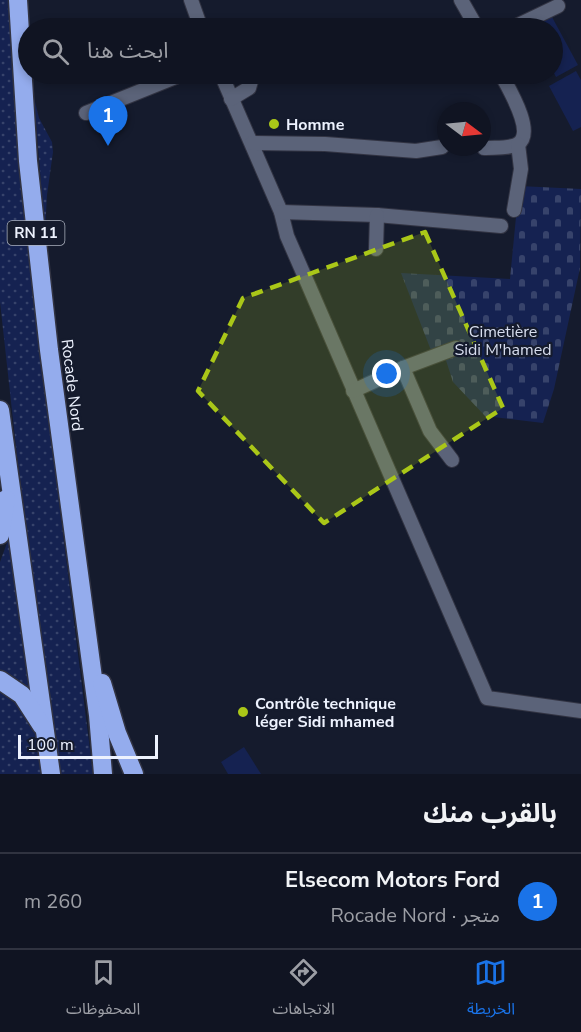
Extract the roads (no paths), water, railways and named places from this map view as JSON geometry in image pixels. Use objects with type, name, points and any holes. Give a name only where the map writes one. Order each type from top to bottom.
[{"type":"highway","name":"Rocade Nord","points":[[18,0],[19,18]]},
{"type":"highway","name":"Rocade Nord","points":[[23,84],[28,161],[47,338],[103,774]]},
{"type":"highway","points":[[0,410],[51,774]]},
{"type":"highway","points":[[0,535],[5,506],[7,464]]},
{"type":"highway","points":[[86,633],[117,733],[134,774]]},
{"type":"highway","points":[[0,680],[22,695],[47,734]]},
{"type":"street","points":[[461,0],[471,18]]},
{"type":"street","points":[[191,1],[197,18]]},
{"type":"street","points":[[533,18],[558,6]]},
{"type":"street","points":[[86,113],[158,84]]},
{"type":"street","points":[[225,84],[252,144],[280,212],[287,236],[353,391],[487,698],[581,711]]},
{"type":"street","points":[[231,99],[249,88],[250,84]]},
{"type":"street","points":[[506,84],[520,110],[523,132],[518,144],[521,169],[514,210]]},
{"type":"street","points":[[252,144],[326,144],[416,151],[437,148]]},
{"type":"street","points":[[491,148],[518,144]]},
{"type":"street","points":[[280,212],[377,215],[501,226]]},
{"type":"street","points":[[376,249],[377,215]]},
{"type":"street","points":[[353,391],[403,368],[456,348]]},
{"type":"street","points":[[403,368],[430,430],[452,460]]},
{"type":"place","name":"Homme","points":[[274,124]]},
{"type":"place","name":"Elsecom Motors Ford","points":[[108,146]]},
{"type":"place","name":"Contrôle technique léger Sidi mhamed","points":[[243,712]]},
{"type":"park label","name":"Cimetière Sidi M'hamed","points":[[503,340]]}]
